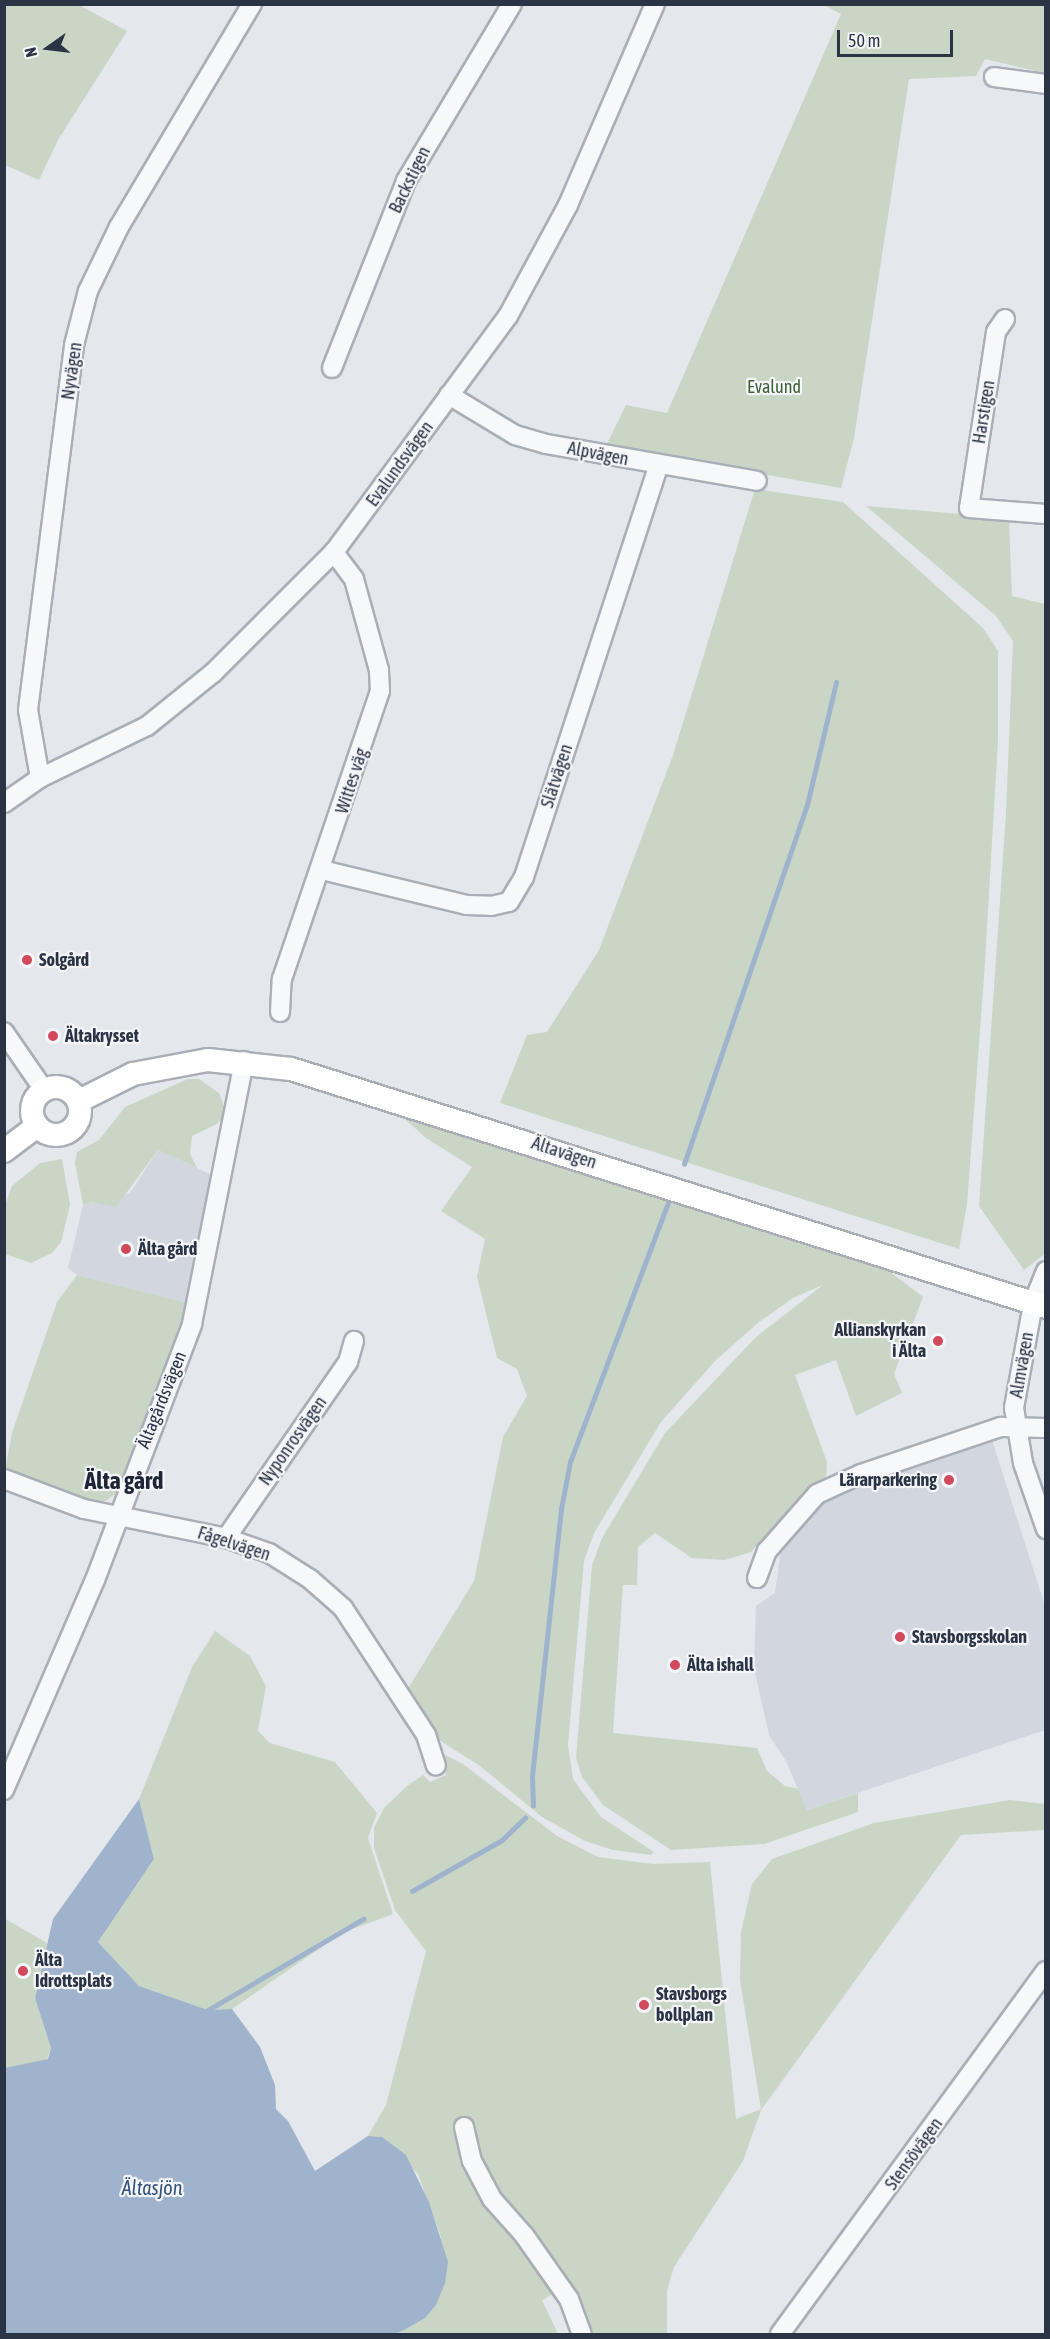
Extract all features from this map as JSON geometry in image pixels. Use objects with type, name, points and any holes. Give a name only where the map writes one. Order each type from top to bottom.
[{"type":"main road","name":"Ältavägen","points":[[79,1101],[133,1074],[208,1060],[244,1061],[291,1069],[401,1101],[1039,1306]]},
{"type":"main road","points":[[64,1087],[79,1101],[81,1115],[68,1132],[54,1135],[37,1126],[32,1114],[33,1102],[44,1090],[64,1087]]},
{"type":"main road","points":[[4,1151],[37,1126]]},
{"type":"street","name":"Nyvägen","points":[[40,778],[28,710],[74,345],[88,291],[119,226],[252,4]]},
{"type":"street","name":"Backstigen","points":[[332,368],[406,181],[512,4]]},
{"type":"street","name":"Evalundsvägen","points":[[4,803],[40,778],[147,726],[213,673],[334,552],[508,316],[568,205],[655,4]]},
{"type":"street","points":[[994,77],[1046,84]]},
{"type":"street","name":"Harstigen","points":[[1005,320],[996,332],[969,508],[1046,514]]},
{"type":"street","name":"Alpvägen","points":[[450,395],[515,435],[593,455],[757,481]]},
{"type":"street","name":"Slätvägen","points":[[322,870],[467,904],[491,906],[509,902],[524,877],[659,465]]},
{"type":"street","name":"Wittes väg","points":[[280,1012],[282,979],[322,870],[380,691],[377,659],[354,579],[334,552]]},
{"type":"street","points":[[4,1032],[44,1090]]},
{"type":"street","name":"Ältagårdsvägen","points":[[4,1790],[95,1580],[117,1514],[192,1324],[244,1061]]},
{"type":"street","name":"Almvägen","points":[[1046,1271],[1014,1408],[1023,1463],[1046,1529]]},
{"type":"street","name":"Nyponrosvägen","points":[[226,1538],[348,1362],[354,1341]]},
{"type":"street","points":[[757,1578],[767,1551],[817,1494],[907,1457],[1000,1427],[1046,1428]]},
{"type":"street","name":"Fågelvägen","points":[[4,1479],[84,1509],[226,1538],[269,1553],[310,1579],[343,1608],[426,1736],[436,1765]]},
{"type":"street","name":"Stensövägen","points":[[780,2334],[1046,1971]]},
{"type":"street","points":[[464,2127],[472,2161],[492,2199],[524,2235],[569,2299],[582,2334]]},
{"type":"shaded area","points":[[158,1150],[214,1176],[188,1303],[77,1275],[68,1268],[83,1205],[130,1193]]},
{"type":"shaded area","name":"Stavsborgsskolan","points":[[992,1440],[1045,1606],[1045,1730],[807,1810],[786,1761],[769,1735],[754,1668],[756,1606],[775,1593],[781,1549],[816,1508],[845,1490]]},
{"type":"green space","points":[[5,4],[79,5],[127,31],[58,140],[39,180],[5,165]]},
{"type":"green space","name":"Evalund","points":[[824,5],[1045,5],[1045,73],[985,59],[976,76],[909,79],[854,438],[841,488],[606,446],[626,405],[667,413],[841,14]]},
{"type":"green space","points":[[755,489],[843,502],[983,628],[998,651],[998,740],[984,978],[967,1204],[959,1249],[500,1103],[527,1035],[547,1032],[599,950],[673,755]]},
{"type":"green space","points":[[866,506],[1009,518],[1012,596],[1045,604],[1046,1253],[1024,1270],[979,1206],[1006,813],[1013,641],[996,616]]},
{"type":"green space","points":[[188,1079],[199,1079],[219,1093],[226,1111],[225,1117],[215,1125],[192,1136],[190,1154],[197,1168],[158,1150],[116,1207],[93,1202],[83,1205],[75,1163],[77,1152],[99,1140],[125,1107]]},
{"type":"green space","points":[[397,1112],[884,1267],[923,1297],[894,1374],[902,1393],[856,1416],[836,1360],[795,1375],[827,1462],[826,1479],[804,1493],[751,1552],[725,1560],[692,1558],[655,1533],[638,1547],[637,1585],[623,1585],[613,1733],[757,1748],[767,1771],[785,1786],[798,1789],[807,1810],[858,1793],[858,1812],[764,1844],[671,1850],[603,1805],[582,1777],[576,1758],[592,1565],[602,1538],[665,1433],[756,1337],[823,1285],[793,1298],[759,1322],[715,1361],[661,1422],[594,1533],[584,1561],[568,1745],[573,1779],[601,1817],[654,1852],[651,1855],[613,1850],[585,1841],[542,1817],[480,1766],[439,1740],[406,1692],[474,1581],[503,1437],[527,1396],[517,1369],[497,1358],[477,1277],[485,1239],[441,1211],[472,1167],[426,1138]]},
{"type":"green space","points":[[62,1159],[70,1205],[61,1242],[52,1253],[31,1263],[5,1254],[5,1206],[12,1186],[40,1163]]},
{"type":"green space","points":[[77,1275],[188,1303],[118,1491],[106,1501],[85,1504],[5,1470],[12,1433],[57,1302]]},
{"type":"green space","points":[[215,1631],[250,1656],[266,1686],[258,1731],[270,1743],[335,1762],[377,1813],[368,1838],[393,1914],[342,1933],[232,2009],[208,2010],[139,1986],[98,1942],[154,1859],[139,1799],[192,1667]]},
{"type":"green space","points":[[445,1755],[463,1764],[557,1836],[598,1857],[653,1864],[710,1862],[736,2119],[761,2109],[740,1980],[741,1932],[752,1884],[772,1859],[874,1823],[1010,1800],[1045,1804],[1045,1830],[961,1835],[761,2110],[743,2161],[674,2267],[667,2291],[667,2334],[589,2334],[572,2284],[542,2300],[558,2334],[395,2334],[404,2330],[441,2237],[418,2174],[382,2137],[368,2136],[386,2105],[426,1951],[395,1910],[374,1848],[374,1828],[384,1808],[407,1786],[423,1775],[430,1782],[446,1775]]},
{"type":"green space","name":"Älta Idrottsplats","points":[[4,1918],[47,1943],[35,1998],[51,2048],[47,2059],[16,2068],[5,2068]]},
{"type":"water","name":"Ältasjön","points":[[139,1799],[154,1859],[98,1942],[139,1986],[208,2010],[232,2009],[260,2047],[275,2085],[276,2109],[288,2121],[315,2171],[368,2136],[382,2137],[406,2155],[429,2202],[448,2262],[445,2283],[436,2305],[425,2318],[404,2330],[395,2334],[5,2334],[5,2068],[48,2059],[51,2048],[35,1998],[53,1919]]},
{"type":"waterway","points":[[684,1164],[807,805],[836,682]]},
{"type":"waterway","points":[[533,1806],[532,1776],[561,1509],[570,1462],[670,1198]]},
{"type":"waterway","points":[[412,1891],[502,1840],[525,1818]]},
{"type":"waterway","points":[[208,2010],[363,1919]]},
{"type":"place","name":"Solgård","points":[[27,960]]},
{"type":"place","name":"Ältakrysset","points":[[53,1036]]},
{"type":"place","name":"Älta gård","points":[[126,1249]]},
{"type":"place","name":"Allianskyrkan i Älta","points":[[938,1341]]},
{"type":"place","name":"Lärarparkering","points":[[949,1480]]},
{"type":"place","name":"Stavsborgsskolan","points":[[900,1637]]},
{"type":"place","name":"Älta ishall","points":[[675,1665]]},
{"type":"place","name":"Älta Idrottsplats","points":[[23,1971]]},
{"type":"place","name":"Stavsborgs bollplan","points":[[644,2005]]},
{"type":"district","name":"Älta gård","points":[[124,1481]]}]
